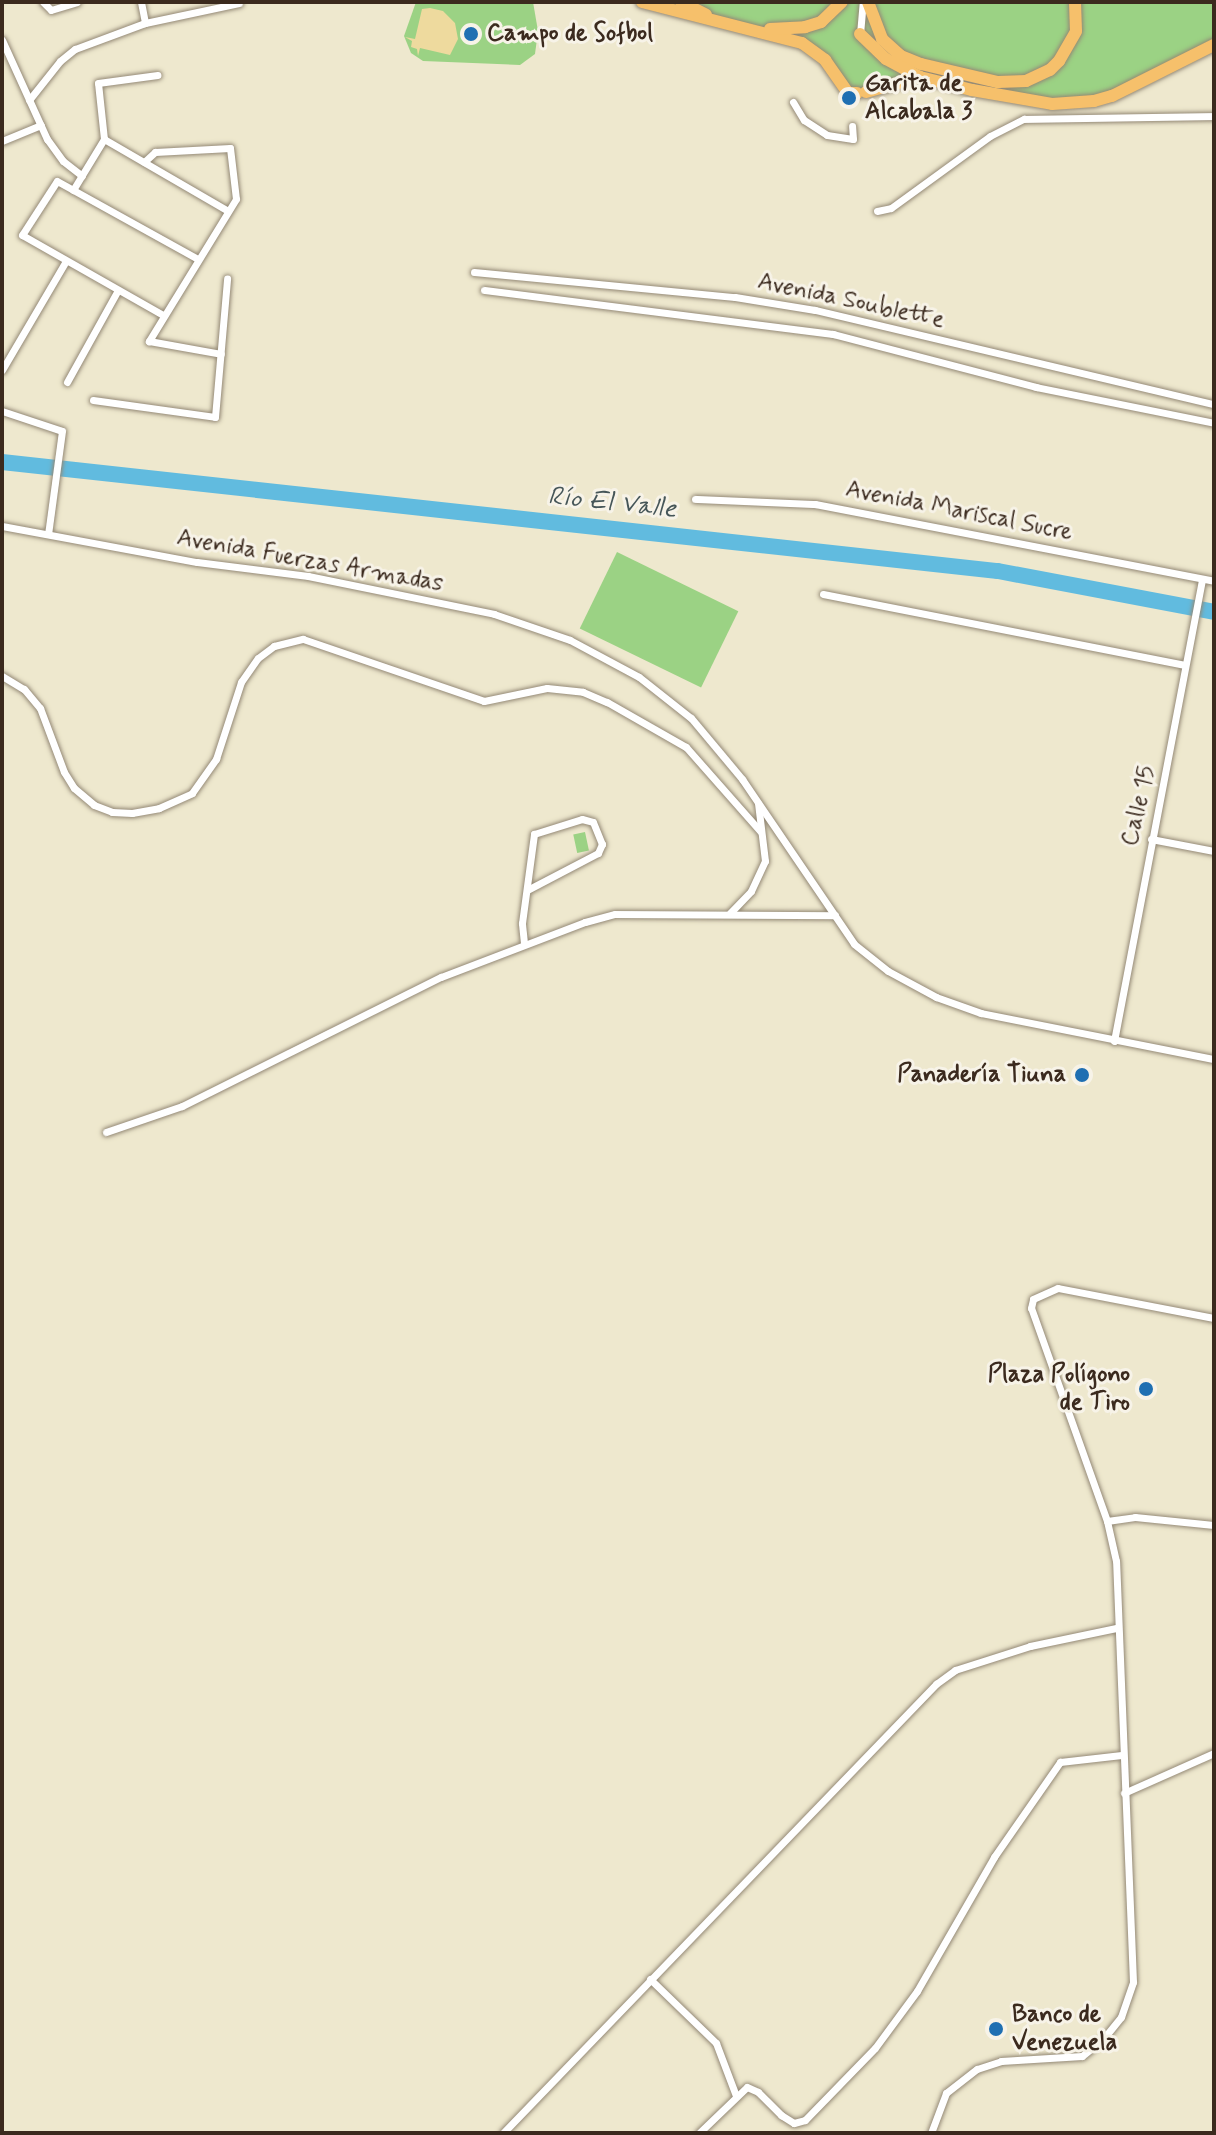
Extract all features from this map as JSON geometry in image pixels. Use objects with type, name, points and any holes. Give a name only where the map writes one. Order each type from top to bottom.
[{"type":"highway","points":[[642,2],[802,43],[825,60],[857,93],[920,77]]},
{"type":"highway","points":[[681,2],[707,16],[742,26],[783,30],[821,22],[842,2]]},
{"type":"highway","points":[[866,2],[882,39],[901,56],[921,64],[998,82],[1026,81],[1050,70],[1059,61],[1076,31],[1075,2]]},
{"type":"highway","points":[[860,34],[886,59],[920,77],[1027,101],[1094,101],[1112,96],[1214,45]]},
{"type":"street","points":[[43,2],[51,10],[77,2]]},
{"type":"street","points":[[141,2],[145,23]]},
{"type":"street","points":[[860,34],[866,2]]},
{"type":"street","points":[[29,100],[60,61],[75,49],[145,23],[239,3]]},
{"type":"street","points":[[2,40],[5,53],[41,125],[63,161],[82,176]]},
{"type":"street","points":[[73,190],[104,139],[98,83],[157,75]]},
{"type":"street","points":[[793,102],[804,120],[827,135],[853,139],[852,126]]},
{"type":"street","points":[[877,211],[891,208],[990,136],[1024,119],[1214,116]]},
{"type":"street","points":[[2,141],[41,125]]},
{"type":"street","points":[[104,139],[228,211]]},
{"type":"street","points":[[144,162],[155,152],[230,148],[236,199],[149,341],[221,354]]},
{"type":"street","points":[[163,315],[22,235],[57,181],[198,259]]},
{"type":"street","points":[[2,370],[66,261]]},
{"type":"street","name":"Avenida Soublette","points":[[474,272],[735,297],[815,310],[1214,404]]},
{"type":"street","points":[[93,400],[215,417],[227,279]]},
{"type":"street","points":[[67,382],[118,290]]},
{"type":"street","points":[[484,290],[833,334],[1036,387],[1214,423]]},
{"type":"street","points":[[2,411],[62,431],[48,534]]},
{"type":"street","name":"Avenida Mariscal Sucre","points":[[695,499],[815,504],[1214,581]]},
{"type":"street","name":"Avenida Fuerzas Armadas","points":[[2,526],[197,562],[339,582],[494,614],[570,640],[639,677],[691,718],[758,802],[854,944],[888,971],[936,997],[981,1013],[1214,1059]]},
{"type":"street","name":"Calle 15","points":[[1114,1041],[1202,579]]},
{"type":"street","points":[[823,594],[1185,665]]},
{"type":"street","points":[[2,676],[24,689],[40,708],[64,772],[74,788],[94,805],[112,812],[132,813],[159,808],[192,793],[216,759],[241,682],[258,658],[274,646],[303,639],[484,701],[547,688],[583,692],[607,702],[686,747],[761,832]]},
{"type":"street","points":[[730,913],[751,891],[765,861],[758,802]]},
{"type":"street","points":[[524,943],[522,923],[534,834],[582,819],[593,822],[602,844],[598,853],[529,889]]},
{"type":"street","points":[[1151,839],[1214,851]]},
{"type":"street","points":[[106,1132],[182,1106],[441,977],[524,943],[615,914],[835,915]]},
{"type":"street","points":[[931,2133],[946,2093],[958,2081],[1001,2061],[1082,2056],[1104,2038],[1121,2017],[1133,1982],[1116,1628],[1116,1561],[1107,1521],[1031,1308],[1040,1294],[1058,1288],[1214,1318]]},
{"type":"street","points":[[1107,1521],[1135,1517],[1214,1525]]},
{"type":"street","points":[[503,2133],[936,1684],[955,1670],[1030,1646],[1116,1628]]},
{"type":"street","points":[[1124,1793],[1214,1753]]},
{"type":"street","points":[[699,2133],[747,2087],[758,2092],[781,2115],[794,2123],[805,2120],[875,2048],[917,1991],[994,1857],[1060,1762],[1122,1755]]},
{"type":"street","points":[[650,1979],[716,2043],[736,2096]]},
{"type":"green space","name":"Campo de Sofbol","points":[[416,2],[533,2],[538,31],[535,54],[520,65],[423,61],[411,53],[404,36]]},
{"type":"green space","points":[[642,2],[1214,2],[1214,45],[1112,96],[1072,104],[920,77],[857,93],[820,54]]},
{"type":"green space","points":[[617,552],[738,611],[701,688],[580,628]]},
{"type":"green space","points":[[585,832],[589,851],[577,853],[573,834]]},
{"type":"sand","points":[[422,9],[443,11],[455,23],[458,39],[450,55],[420,48],[418,56],[417,49],[411,47],[412,41],[405,37],[415,39]]},
{"type":"waterway","name":"Río El Valle","points":[[2,462],[998,571],[1214,612]]},
{"type":"place","name":"Campo de Sofbol","points":[[471,34]]},
{"type":"place","name":"Garita de Alcabala 3","points":[[849,98]]},
{"type":"place","name":"Panadería Tiuna","points":[[1082,1075]]},
{"type":"place","name":"Plaza Polígono de Tiro","points":[[1146,1389]]},
{"type":"place","name":"Banco de Venezuela","points":[[996,2029]]}]
